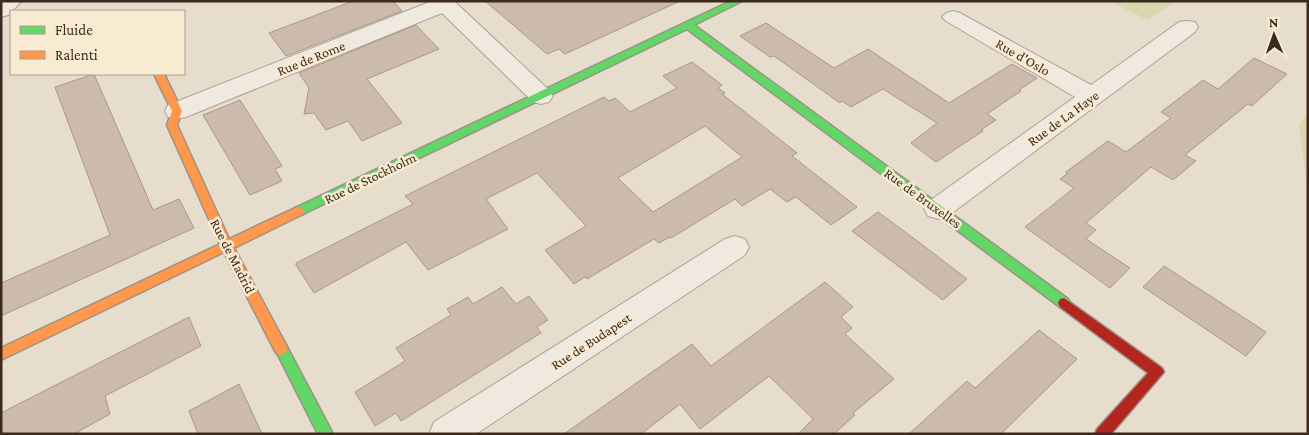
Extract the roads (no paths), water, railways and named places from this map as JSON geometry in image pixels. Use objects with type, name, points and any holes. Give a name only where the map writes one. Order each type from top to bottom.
[{"type":"street","points":[[1,11],[12,1]]},
{"type":"street","name":"Rue de Stockholm","points":[[1,354],[738,1]]},
{"type":"street","points":[[444,3],[541,96]]},
{"type":"street","name":"Rue de Rome","points":[[177,111],[444,3]]},
{"type":"street","name":"Rue d'Oslo","points":[[953,17],[1092,96]]},
{"type":"street","name":"Rue de Bruxelles","points":[[688,25],[1157,372],[1102,434]]},
{"type":"street","name":"Rue de La Haye","points":[[938,209],[1187,27]]},
{"type":"street","name":"Rue de Madrid","points":[[159,75],[177,111],[172,125],[227,246],[326,434]]},
{"type":"street","name":"Rue de Budapest","points":[[446,434],[735,248]]}]
